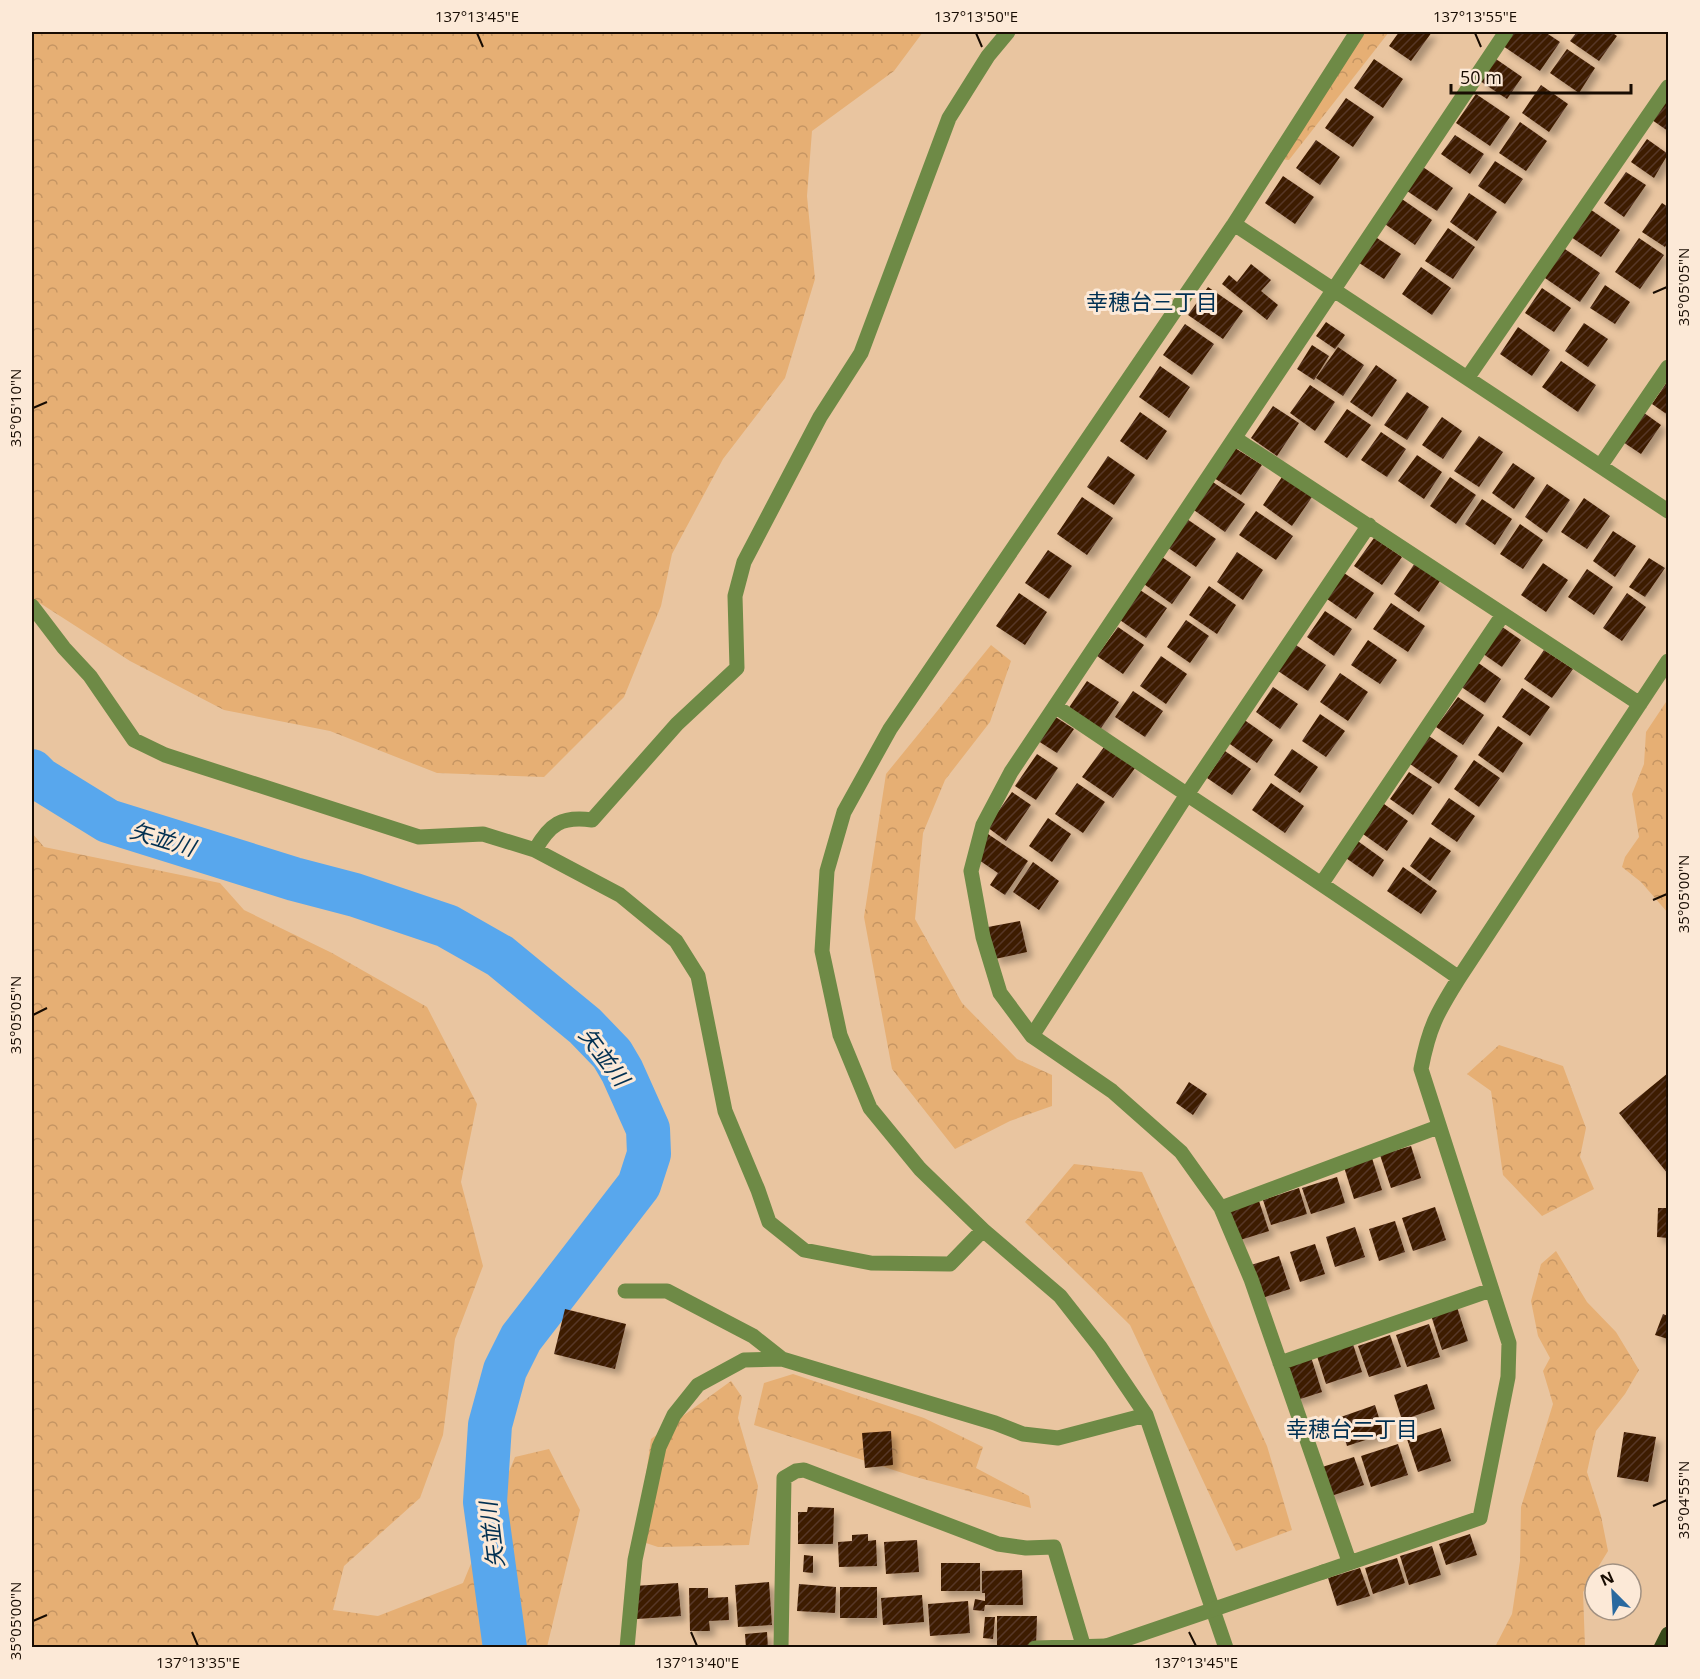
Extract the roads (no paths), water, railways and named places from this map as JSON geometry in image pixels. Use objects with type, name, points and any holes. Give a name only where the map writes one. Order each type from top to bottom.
[{"type":"main road","points":[[1661,1647],[1668,1634]]},
{"type":"street","points":[[535,850],[547,829],[572,818],[592,820],[677,724],[737,668],[735,596],[744,562],[820,417],[861,353],[949,118],[988,56],[1008,32]]},
{"type":"street","points":[[1227,1647],[1146,1415],[1100,1347],[1060,1296],[983,1230],[920,1169],[870,1108],[840,1035],[822,951],[827,871],[844,812],[890,729],[1234,224],[1357,32]]},
{"type":"street","points":[[1349,1561],[1251,1279],[1221,1208],[1181,1152],[1112,1091],[1032,1036],[1000,993],[983,937],[971,871],[983,825],[1011,772],[1236,439],[1506,32]]},
{"type":"street","points":[[1468,377],[1668,87]]},
{"type":"street","points":[[1234,224],[1336,289],[1668,511]]},
{"type":"street","points":[[1601,465],[1668,367]]},
{"type":"street","points":[[1236,439],[1369,525],[1502,616],[1640,704]]},
{"type":"street","points":[[1032,1036],[1186,795],[1369,525]]},
{"type":"street","points":[[32,606],[64,648],[90,676],[134,740],[165,755],[419,837],[483,834],[535,850],[620,895],[676,941],[698,976],[725,1111],[769,1222],[804,1250],[871,1263],[950,1264],[983,1230]]},
{"type":"street","points":[[1322,883],[1502,616]]},
{"type":"street","points":[[1035,1647],[1106,1646],[1480,1518],[1508,1377],[1509,1343],[1421,1069],[1434,1017],[1668,661]]},
{"type":"street","points":[[1054,706],[1322,883],[1459,978]]},
{"type":"street","points":[[1221,1208],[1438,1127]]},
{"type":"street","points":[[1281,1363],[1491,1290]]},
{"type":"street","points":[[625,1291],[667,1291],[753,1336],[782,1359]]},
{"type":"street","points":[[627,1647],[635,1560],[659,1447],[674,1415],[698,1385],[744,1360],[782,1359],[995,1423],[1023,1434],[1058,1438],[1146,1415]]},
{"type":"street","points":[[781,1647],[784,1478],[796,1471],[804,1470],[998,1544],[1026,1548],[1054,1547],[1084,1647]]},
{"type":"waterway","name":"矢並川","points":[[32,771],[40,779],[108,821],[294,879],[355,895],[447,926],[500,956],[585,1026],[612,1054],[622,1071],[648,1129],[649,1154],[639,1185],[521,1338],[505,1370],[490,1425],[485,1502],[505,1648]]},
{"type":"district","name":"幸穂台三丁目","points":[[1152,301]]},
{"type":"district","name":"幸穂台二丁目","points":[[1352,1428]]}]
